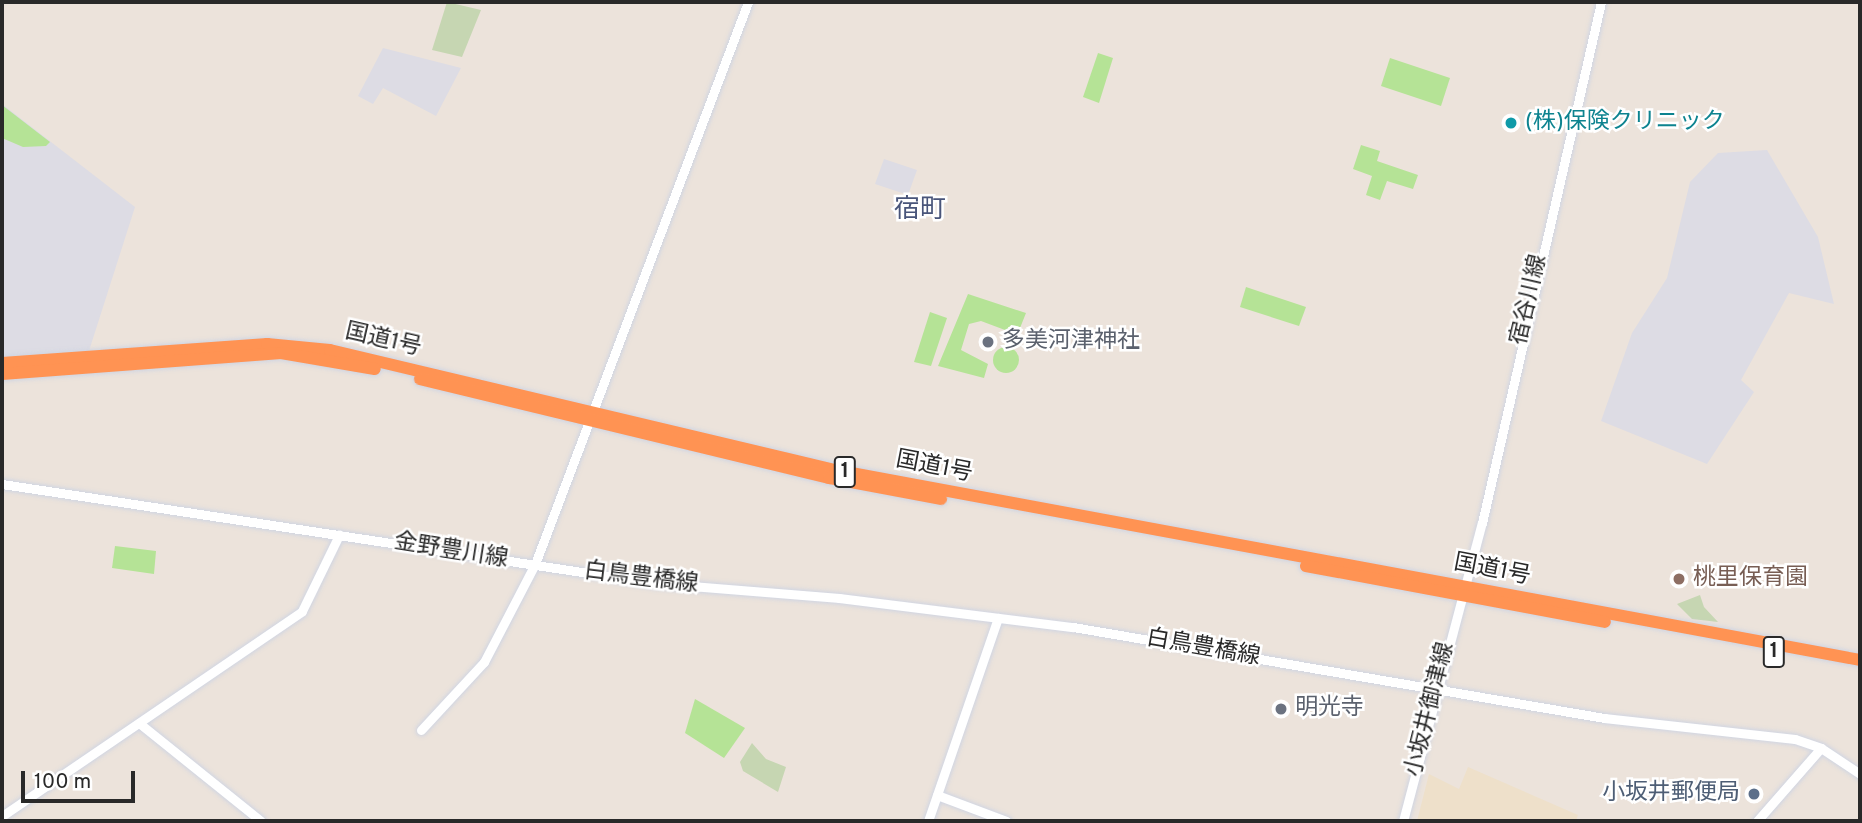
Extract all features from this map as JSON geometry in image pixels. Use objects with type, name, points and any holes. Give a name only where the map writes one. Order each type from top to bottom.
[{"type":"highway","name":"国道1号","points":[[2,363],[272,344],[330,350],[829,478],[1860,668]]},
{"type":"highway","name":"国道1号","points":[[2,374],[281,353],[409,376],[588,415]]},
{"type":"highway","name":"国道1号","points":[[1462,593],[1860,660]]},
{"type":"main road","name":"金野豊川線","points":[[339,535],[535,565],[588,415],[747,2]]},
{"type":"main road","name":"宿谷川線","points":[[1462,593],[1601,2]]},
{"type":"main road","points":[[2,484],[339,535],[302,611],[2,816]]},
{"type":"main road","name":"白鳥豊橋線","points":[[535,565],[654,583],[998,618],[1604,718],[1795,739],[1821,748],[1860,774]]},
{"type":"main road","points":[[421,730],[484,662],[535,565]]},
{"type":"main road","name":"小坂井御津線","points":[[1403,821],[1462,593]]},
{"type":"main road","points":[[928,821],[998,618]]},
{"type":"main road","points":[[139,723],[261,821]]},
{"type":"main road","points":[[1757,821],[1821,748]]},
{"type":"main road","points":[[937,794],[1006,821]]},
{"type":"shaded area","points":[[383,48],[461,68],[436,116],[383,88],[373,104],[358,96]]},
{"type":"shaded area","points":[[2,104],[135,207],[88,354],[2,360]]},
{"type":"shaded area","points":[[1767,150],[1818,237],[1834,304],[1789,293],[1741,380],[1754,392],[1707,464],[1601,421],[1632,333],[1667,278],[1690,182],[1718,153]]},
{"type":"shaded area","points":[[884,159],[917,170],[908,195],[875,184]]},
{"type":"shaded area","points":[[1468,767],[1578,815],[1576,821],[1417,821],[1429,774],[1459,789]]},
{"type":"green space","points":[[447,2],[481,10],[462,57],[432,50]]},
{"type":"green space","points":[[1098,53],[1113,58],[1099,103],[1083,97]]},
{"type":"green space","points":[[1390,58],[1450,78],[1441,106],[1381,86]]},
{"type":"green space","points":[[2,105],[50,142],[46,146],[23,147],[2,138]]},
{"type":"green space","points":[[1361,145],[1380,151],[1377,161],[1418,175],[1413,189],[1387,181],[1380,200],[1366,195],[1372,176],[1353,169]]},
{"type":"green space","points":[[1246,287],[1306,307],[1299,326],[1240,307]]},
{"type":"green space","points":[[968,294],[1026,313],[1014,343],[1005,330],[981,321],[969,324],[961,350],[988,364],[984,378],[938,366]]},
{"type":"green space","points":[[930,312],[947,318],[931,366],[914,362]]},
{"type":"green space","points":[[1006,347],[1015,351],[1019,360],[1015,369],[1006,373],[997,369],[993,360],[997,351]]},
{"type":"green space","points":[[115,546],[156,551],[154,574],[112,568]]},
{"type":"green space","points":[[1700,595],[1704,607],[1718,622],[1692,619],[1677,604]]},
{"type":"green space","points":[[695,699],[745,728],[724,758],[685,733]]},
{"type":"green space","points":[[752,743],[766,759],[786,767],[778,792],[743,771],[740,762]]},
{"type":"place","name":"(株)保険クリニック","points":[[1511,123]]},
{"type":"place","name":"多美河津神社","points":[[988,342]]},
{"type":"place","name":"桃里保育園","points":[[1679,579]]},
{"type":"place","name":"明光寺","points":[[1281,709]]},
{"type":"place","name":"小坂井郵便局","points":[[1754,794]]},
{"type":"district","name":"宿町","points":[[920,211]]}]
